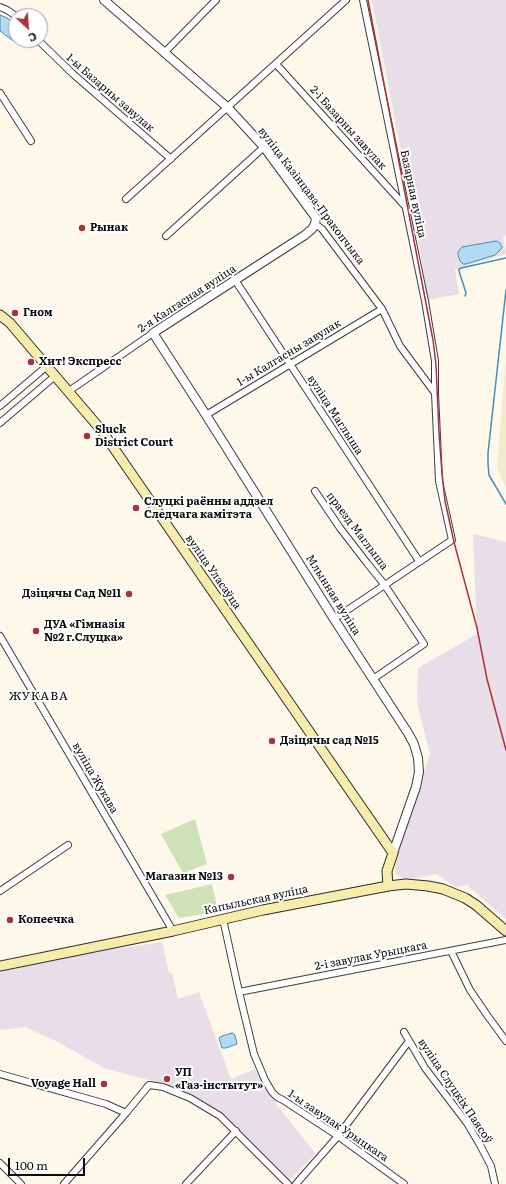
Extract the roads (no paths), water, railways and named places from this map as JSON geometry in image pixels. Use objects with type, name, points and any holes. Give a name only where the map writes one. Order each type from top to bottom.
[{"type":"main road","name":"вуліца Уласаўца","points":[[0,315],[10,323],[102,431],[393,853]]},
{"type":"main road","name":"Млынная вуліца","points":[[388,886],[387,872],[393,853]]},
{"type":"main road","name":"Капыльская вуліца","points":[[0,966],[173,931],[223,919],[388,886],[406,884],[443,889],[465,898],[476,905],[506,931]]},
{"type":"street","name":"вуліца Казінцава-Пракопчыка","points":[[104,0],[227,107],[264,147],[316,218],[315,224],[322,230],[382,309],[400,346],[435,393]]},
{"type":"street","points":[[164,53],[216,0]]},
{"type":"street","points":[[126,199],[346,0]]},
{"type":"street","name":"Базарная вуліца","points":[[363,0],[425,302],[435,361],[435,393]]},
{"type":"street","name":"1-ы Базарны завулак","points":[[46,48],[73,74],[171,159]]},
{"type":"street","name":"2-і Базарны завулак","points":[[276,64],[405,206]]},
{"type":"street","points":[[0,93],[31,142]]},
{"type":"street","points":[[166,236],[264,147]]},
{"type":"street","name":"2-я Калгасная вуліца","points":[[68,391],[305,235],[315,224]]},
{"type":"street","name":"вуліца Маглыша","points":[[235,280],[419,561]]},
{"type":"street","name":"1-ы Калгасны завулак","points":[[206,415],[382,309]]},
{"type":"street","name":"Млынная вуліца","points":[[153,334],[206,415],[414,744],[418,758],[419,772],[416,787],[393,853]]},
{"type":"street","points":[[0,406],[47,366]]},
{"type":"street","points":[[0,422],[55,376]]},
{"type":"street","points":[[334,618],[452,540],[439,481],[435,393]]},
{"type":"street","name":"праезд Маглыша","points":[[315,491],[340,528],[384,584],[424,644],[373,680]]},
{"type":"street","name":"вуліца Жукава","points":[[0,636],[173,931]]},
{"type":"street","points":[[0,891],[68,845]]},
{"type":"street","name":"1-ы завулак Урыцкага","points":[[223,919],[254,1054],[272,1092],[277,1097],[338,1136],[401,1183]]},
{"type":"street","name":"2-і завулак Урыцкага","points":[[239,992],[506,940]]},
{"type":"street","points":[[451,951],[470,990],[506,1041]]},
{"type":"street","name":"вуліца Слуцкіх Паясоў","points":[[404,1032],[425,1068],[467,1123],[491,1166],[496,1184]]},
{"type":"street","points":[[296,1184],[338,1136],[409,1041]]},
{"type":"street","points":[[0,1074],[106,1104],[126,1113]]},
{"type":"street","points":[[64,1184],[149,1085],[163,1087],[190,1098],[220,1116],[288,1184]]},
{"type":"street","points":[[186,1184],[236,1132]]},
{"type":"street","points":[[0,1163],[21,1184]]},
{"type":"water","points":[[0,15],[8,19],[8,37],[0,31]]},
{"type":"water","points":[[496,241],[500,243],[502,247],[495,255],[466,264],[463,264],[460,261],[458,252],[462,247]]},
{"type":"water","points":[[232,1033],[235,1035],[237,1044],[222,1048],[219,1038]]},
{"type":"waterway","points":[[465,296],[466,293],[459,269],[506,258]]},
{"type":"waterway","points":[[506,290],[488,453],[489,475],[506,504]]},
{"type":"railway","points":[[368,0],[433,340],[445,501],[454,542],[477,628],[487,679],[506,750]]},
{"type":"place","name":"Рынак","points":[[82,228]]},
{"type":"place","name":"Гном","points":[[15,313]]},
{"type":"place","name":"Хит! Экспресс","points":[[31,362]]},
{"type":"place","name":"Sluck District Court","points":[[87,436]]},
{"type":"place","name":"Слуцкі раённы аддзел Следчага камітэта","points":[[136,508]]},
{"type":"place","name":"Дзіцячы Сад №11","points":[[129,594]]},
{"type":"place","name":"ДУА «Гімназія №2 г.Слуцка»","points":[[36,631]]},
{"type":"place","name":"Дзіцячы сад №15","points":[[272,741]]},
{"type":"place","name":"Магазин №13","points":[[231,877]]},
{"type":"place","name":"Копеечка","points":[[10,920]]},
{"type":"place","name":"УП «Газ-інстытут»","points":[[167,1079]]},
{"type":"place","name":"Voyage Hall","points":[[104,1084]]},
{"type":"district","name":"ЖУКАВА","points":[[39,696]]}]
